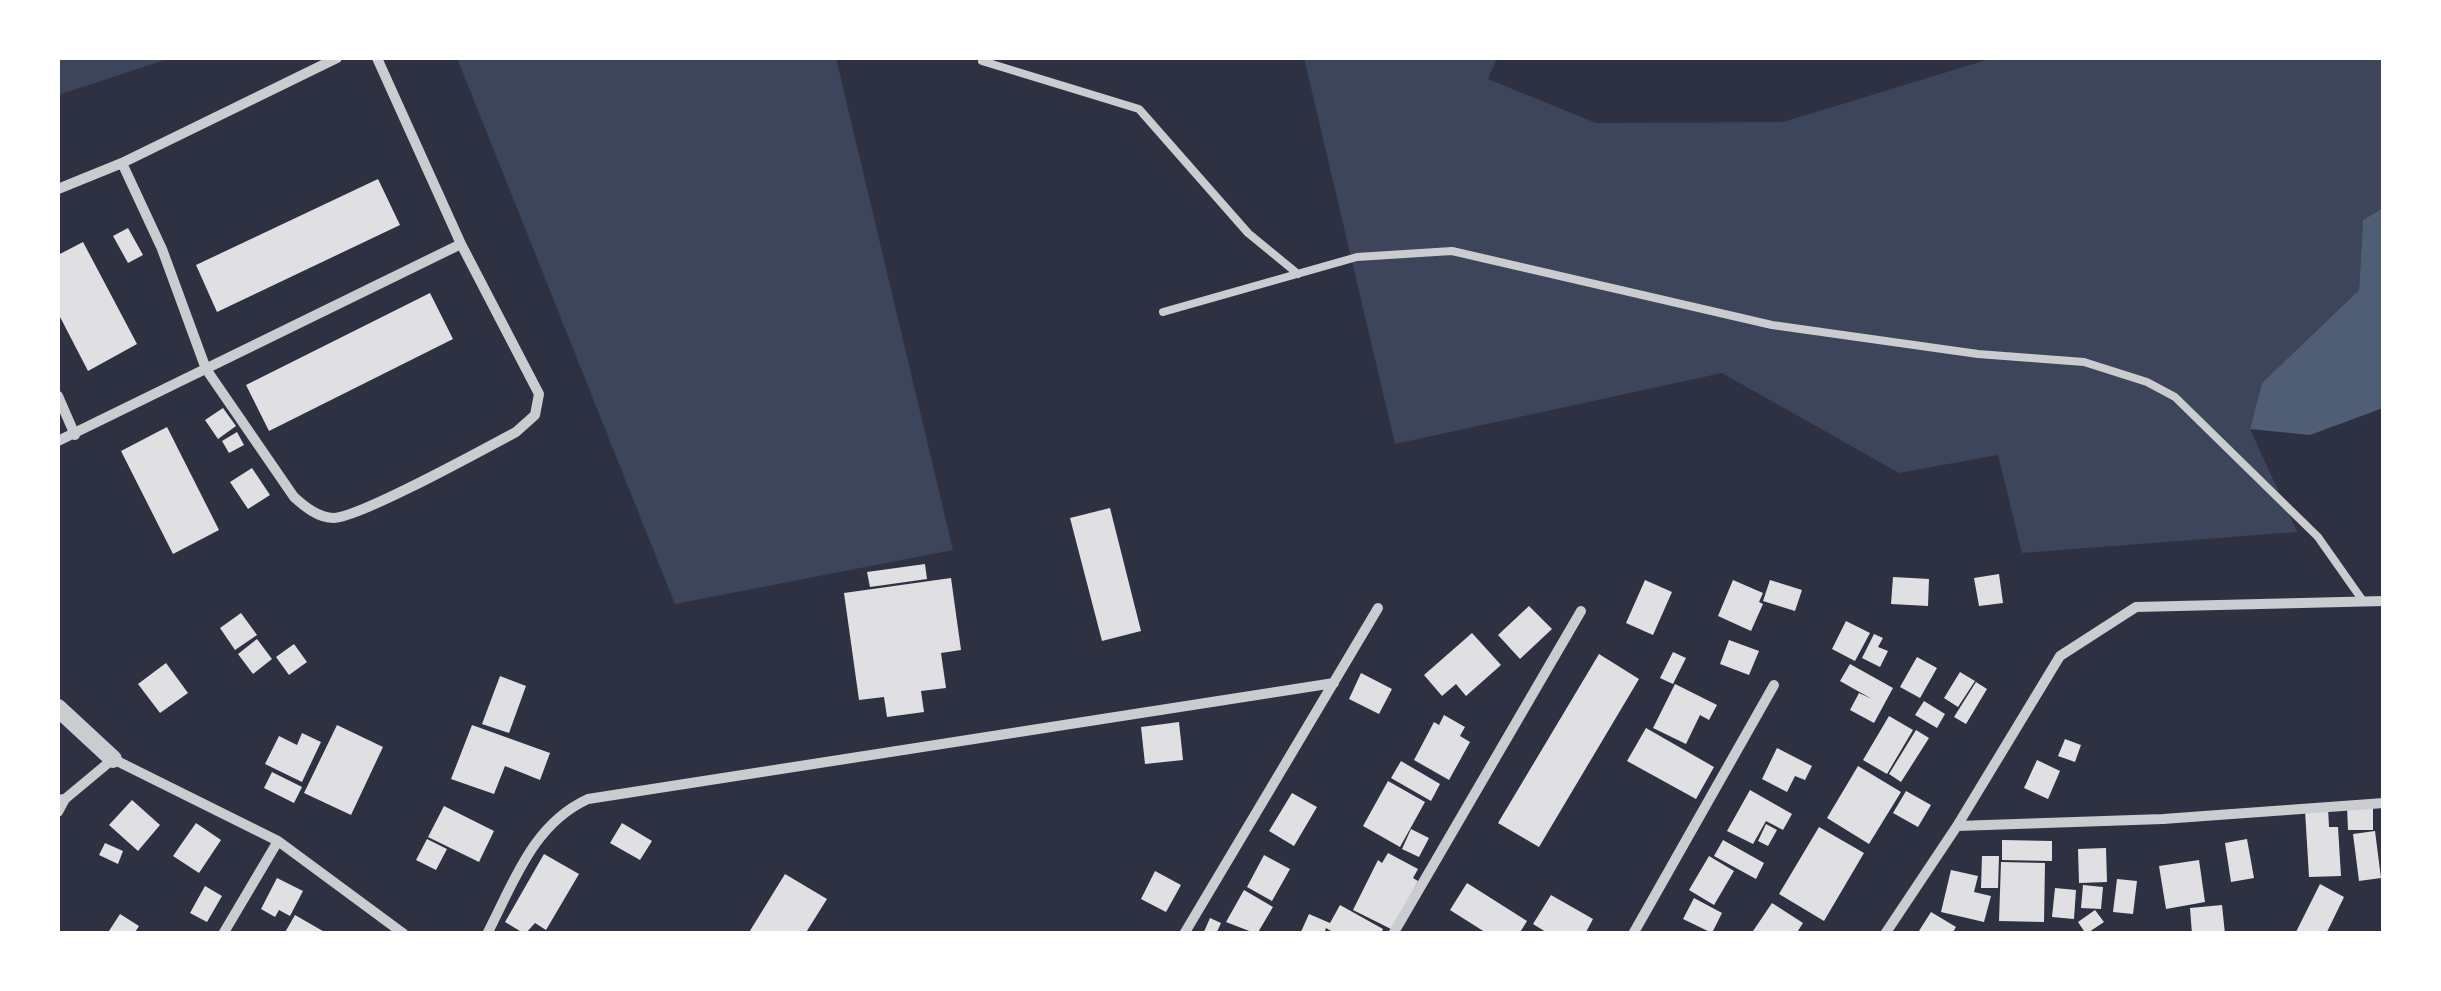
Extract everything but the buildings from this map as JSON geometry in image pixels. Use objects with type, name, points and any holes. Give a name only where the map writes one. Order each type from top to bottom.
[{"type":"street","points":[[58,189],[122,163],[336,58]]},
{"type":"street","points":[[122,163],[162,249],[206,369],[302,504],[333,518],[361,509],[516,432],[535,415],[539,394],[461,244],[378,58]]},
{"type":"street","points":[[58,441],[461,244]]},
{"type":"street","points":[[58,396],[75,435]]},
{"type":"street","points":[[1885,934],[2060,656],[2136,607],[2384,601]]},
{"type":"street","points":[[1184,934],[1378,608]]},
{"type":"street","points":[[1394,934],[1580,611]]},
{"type":"street","points":[[487,934],[540,833],[564,810],[588,798],[1334,683]]},
{"type":"street","points":[[1632,934],[1774,684]]},
{"type":"street","points":[[58,708],[113,759],[278,841],[404,934]]},
{"type":"street","points":[[58,812],[62,799],[113,759]]},
{"type":"street","points":[[1956,826],[2163,819],[2384,803]]},
{"type":"street","points":[[223,934],[278,841]]},
{"type":"lane","points":[[982,61],[1138,109],[1248,233],[1298,274]]},
{"type":"lane","points":[[1163,312],[1357,257],[1452,250],[1772,324],[1978,354],[2084,362],[2147,382],[2175,397],[2318,537],[2363,601]]},
{"type":"shaded area","points":[[58,58],[171,58],[58,95]]},
{"type":"shaded area","points":[[457,58],[836,58],[953,550],[675,604]]},
{"type":"shaded area","points":[[1304,58],[1497,58],[1488,79],[1596,123],[1783,122],[1993,58],[2383,58],[2383,208],[2363,220],[2359,290],[2262,383],[2250,429],[2297,532],[2022,553],[1998,455],[1899,473],[1722,373],[1395,444]]},
{"type":"shaded area","points":[[2383,208],[2383,408],[2310,435],[2250,429],[2262,383],[2359,290],[2363,220]]}]
